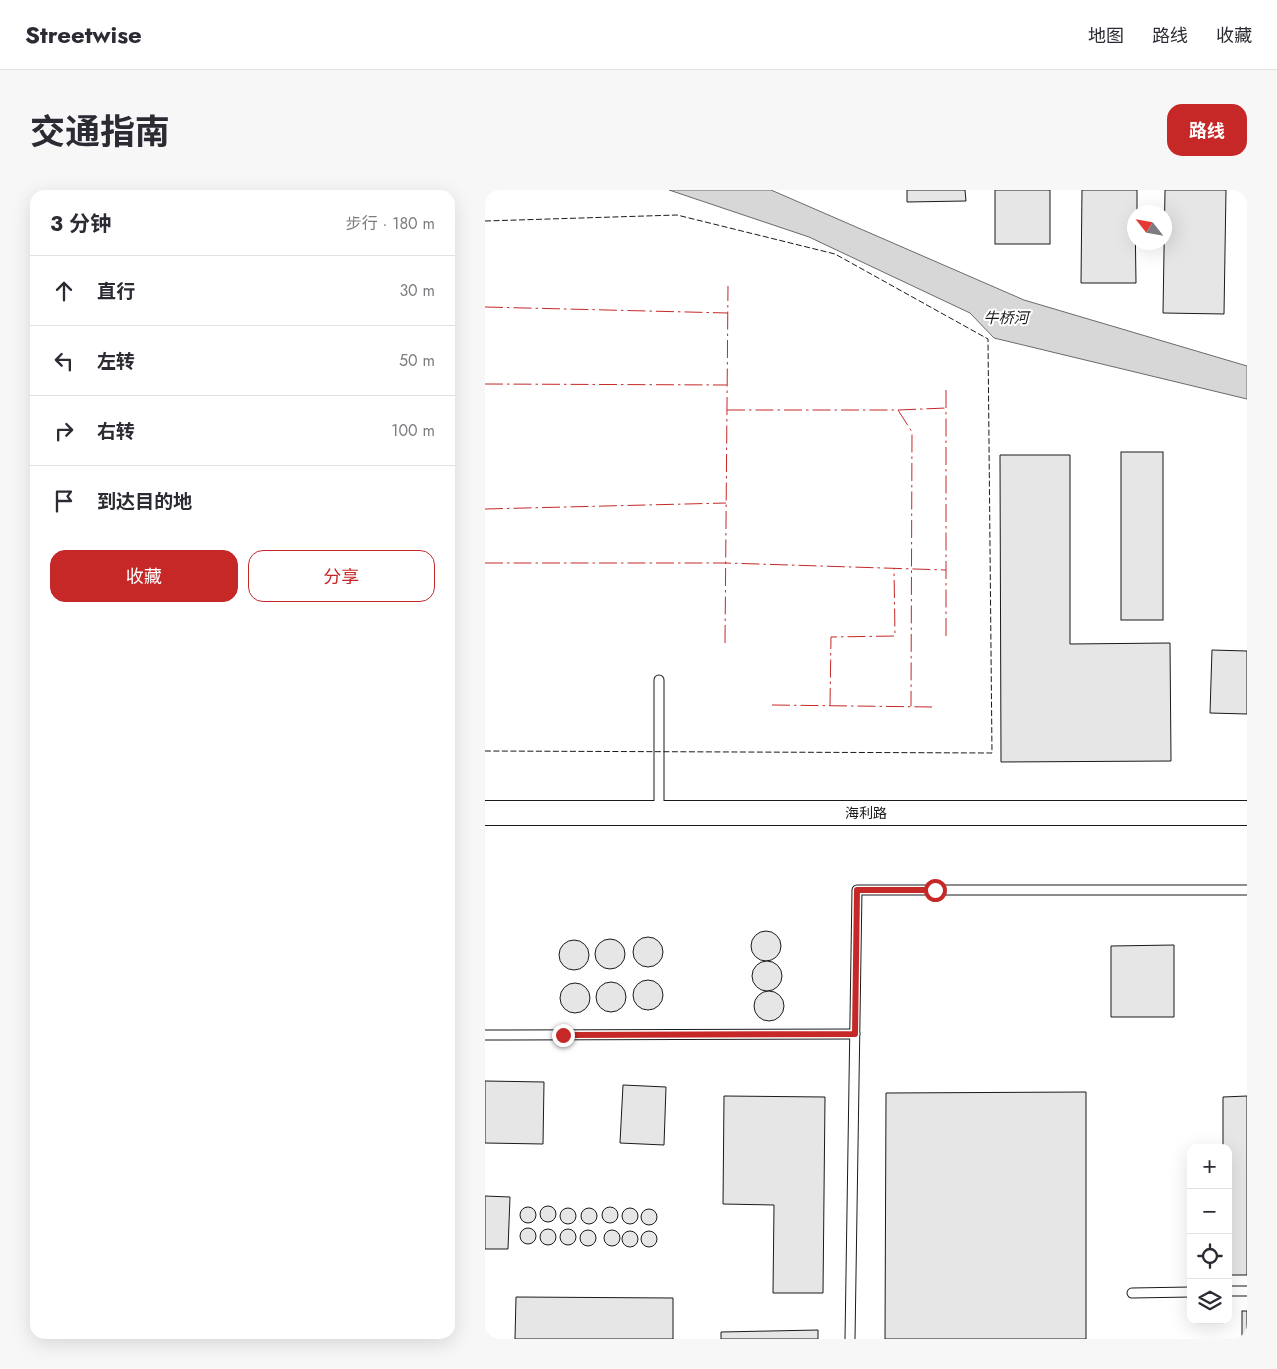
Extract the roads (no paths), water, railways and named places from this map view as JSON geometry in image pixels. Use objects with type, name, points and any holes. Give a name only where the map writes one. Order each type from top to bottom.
[{"type":"street","name":"海利路","points":[[485,813],[1247,813]]},
{"type":"lane","points":[[659,680],[659,813]]},
{"type":"lane","points":[[850,1339],[857,890],[1247,890]]},
{"type":"lane","points":[[485,1035],[855,1034]]},
{"type":"lane","points":[[1232,1291],[1247,1291]]},
{"type":"lane","points":[[1132,1293],[1187,1292]]},
{"type":"water","name":"牛桥河","points":[[669,190],[771,190],[1024,300],[1247,366],[1247,399],[994,338],[970,313],[809,237]]}]
